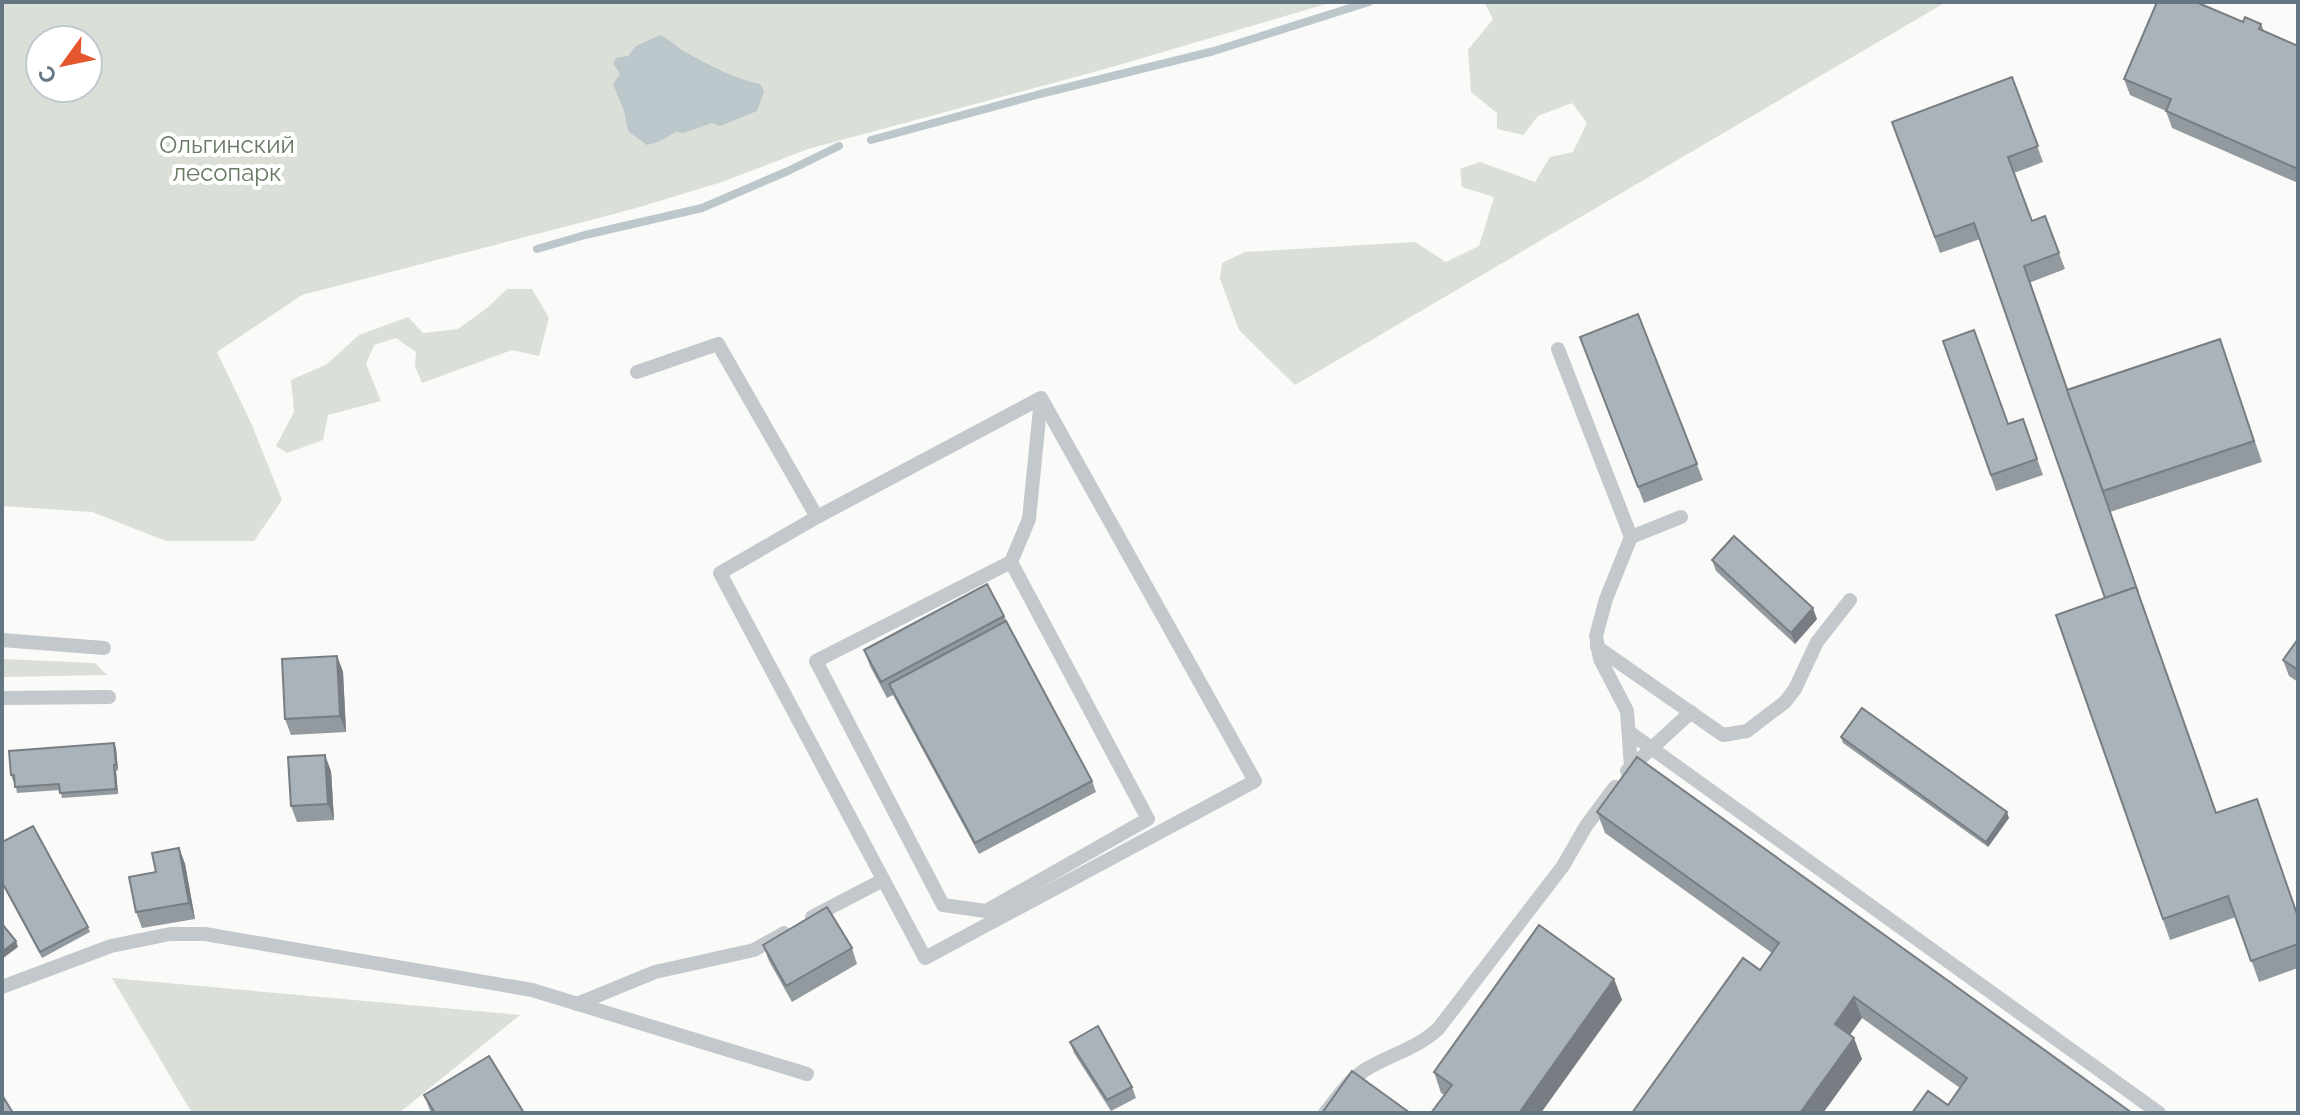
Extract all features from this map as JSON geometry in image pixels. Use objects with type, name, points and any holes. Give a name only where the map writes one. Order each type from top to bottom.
[{"type":"lane","points":[[637,372],[718,344],[817,517]]},
{"type":"lane","points":[[1558,349],[1631,537],[1606,599],[1596,636],[1600,659],[1627,711],[1631,766]]},
{"type":"lane","points":[[1041,398],[1255,781],[925,958],[720,573],[817,517],[1041,398]]},
{"type":"lane","points":[[1011,562],[1148,819],[986,911],[943,905],[816,661],[1011,562],[1029,519],[1041,398]]},
{"type":"lane","points":[[1631,537],[1681,517]]},
{"type":"lane","points":[[1597,647],[1723,735],[1747,731],[1785,702],[1795,689],[1817,642],[1850,600]]},
{"type":"lane","points":[[2,640],[104,648]]},
{"type":"lane","points":[[2,698],[109,697]]},
{"type":"lane","points":[[1325,1113],[1363,1071],[1415,1047],[1450,1017],[1563,866],[1586,826],[1631,766],[1691,712]]},
{"type":"lane","points":[[1629,732],[2159,1113]]},
{"type":"lane","points":[[577,1004],[655,972],[754,950],[883,880]]},
{"type":"lane","points":[[2,987],[121,944],[170,934],[205,934],[532,990],[807,1074]]},
{"type":"green space","name":"Ольгинский лесопарк","points":[[2,2],[1333,2],[1105,69],[808,149],[722,182],[633,209],[302,295],[217,352],[251,423],[282,500],[254,541],[166,541],[92,512],[2,506]]},
{"type":"green space","points":[[1484,2],[1946,2],[1295,385],[1239,330],[1220,279],[1222,263],[1245,252],[1415,242],[1446,262],[1479,246],[1494,197],[1462,187],[1460,169],[1480,162],[1535,182],[1550,157],[1573,152],[1587,123],[1572,103],[1538,116],[1523,135],[1497,129],[1497,113],[1471,92],[1468,50],[1493,19]]},
{"type":"green space","points":[[507,289],[532,289],[549,318],[539,356],[512,350],[422,383],[415,366],[416,352],[396,338],[374,345],[366,364],[381,401],[328,415],[323,440],[287,453],[276,446],[294,412],[291,380],[327,364],[359,335],[408,317],[423,333],[458,329]]},
{"type":"green space","points":[[2,659],[95,663],[107,675],[2,677]]},
{"type":"green space","points":[[112,978],[520,1015],[399,1113],[192,1113]]},
{"type":"shaded area","points":[[660,35],[713,67],[760,84],[764,91],[757,111],[720,126],[712,123],[683,133],[676,132],[647,145],[628,131],[613,84],[620,74],[613,63],[616,58],[628,56],[636,46]]},
{"type":"building","points":[[2157,2],[2196,2],[2243,22],[2245,17],[2261,24],[2259,29],[2298,46],[2298,169],[2166,111],[2171,99],[2124,79]]},
{"type":"building","points":[[2012,77],[2038,146],[2008,157],[2032,221],[2045,216],[2059,253],[2024,266],[2138,592],[2136,587],[2105,598],[1974,223],[1935,237],[1892,122]]},
{"type":"building","points":[[1638,314],[1697,464],[1638,487],[1580,337]]},
{"type":"building","points":[[1974,330],[2008,424],[2023,419],[2037,459],[1991,475],[1943,341]]},
{"type":"building","points":[[2220,339],[2254,441],[2103,491],[2067,390]]},
{"type":"building","points":[[1734,536],[1813,608],[1791,633],[1712,560]]},
{"type":"building","points":[[987,584],[1004,616],[881,682],[864,650]]},
{"type":"building","points":[[2136,587],[2216,813],[2257,799],[2298,917],[2298,944],[2251,961],[2228,896],[2163,919],[2056,615]]},
{"type":"building","points":[[1006,621],[1092,781],[975,843],[889,684]]},
{"type":"building","points":[[2298,639],[2298,670],[2283,660]]},
{"type":"building","points":[[337,656],[340,716],[285,719],[282,659]]},
{"type":"building","points":[[1862,708],[2007,812],[1986,842],[1841,737]]},
{"type":"building","points":[[114,743],[116,789],[60,793],[59,784],[15,787],[9,751]]},
{"type":"building","points":[[325,755],[328,804],[291,806],[288,757]]},
{"type":"building","points":[[1637,757],[2132,1113],[1912,1113],[1928,1091],[1948,1105],[1967,1078],[1854,997],[1835,1024],[1854,1038],[1800,1113],[1632,1113],[1743,958],[1760,970],[1779,943],[1597,812]]},
{"type":"building","points":[[33,826],[88,927],[40,952],[2,882],[2,842]]},
{"type":"building","points":[[179,848],[189,903],[136,912],[129,877],[156,872],[152,853]]},
{"type":"building","points":[[827,907],[852,948],[786,986],[763,945]]},
{"type":"building","points":[[2,924],[16,941],[2,952]]},
{"type":"building","points":[[1539,925],[1614,979],[1519,1113],[1431,1113],[1452,1085],[1434,1072]]},
{"type":"building","points":[[1098,1026],[1132,1087],[1107,1100],[1070,1042]]},
{"type":"building","points":[[489,1056],[524,1113],[435,1113],[424,1095]]},
{"type":"building","points":[[1352,1071],[1410,1113],[1322,1113]]},
{"type":"building","points":[[2,1095],[13,1113],[2,1113]]},
{"type":"waterway","points":[[871,140],[1214,51],[1369,2]]},
{"type":"waterway","points":[[537,249],[702,208],[839,146]]}]
